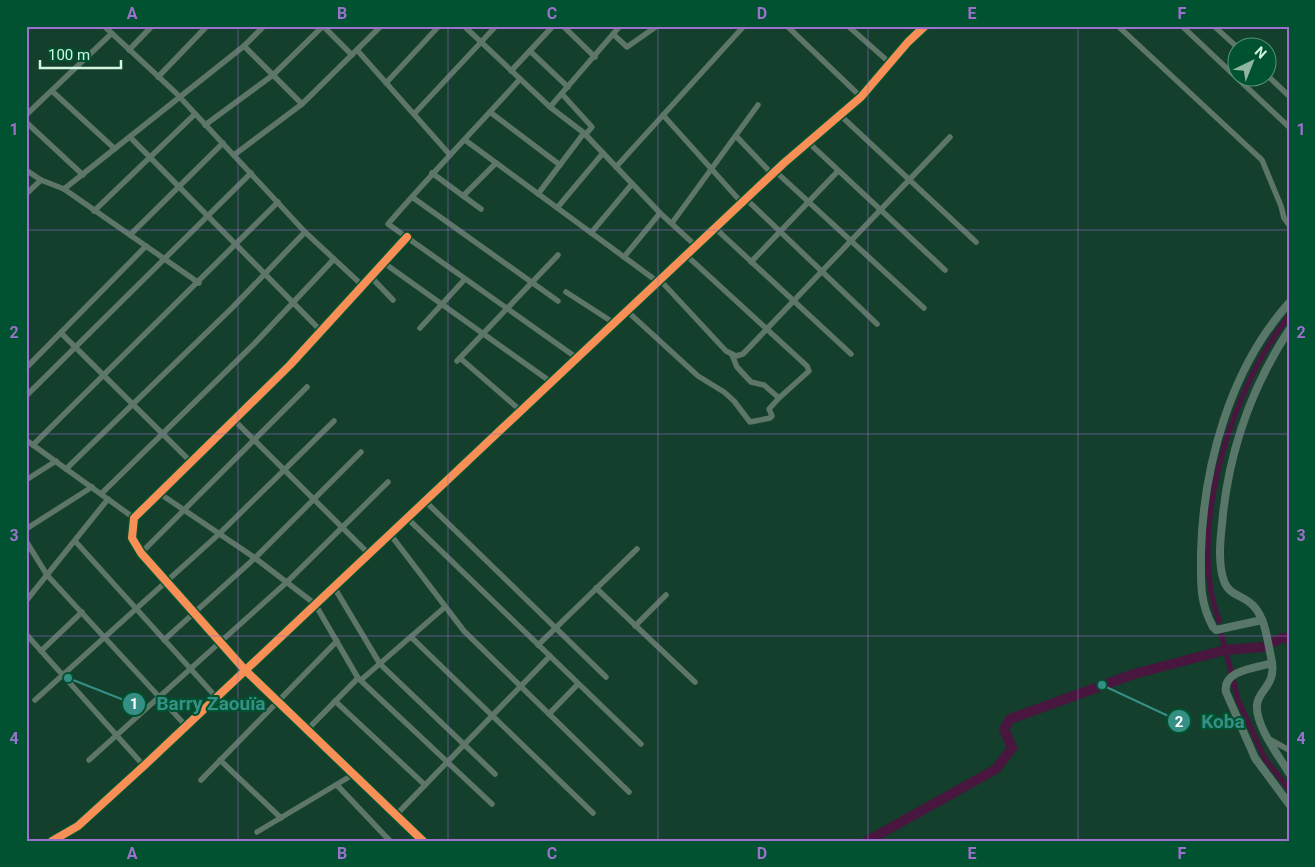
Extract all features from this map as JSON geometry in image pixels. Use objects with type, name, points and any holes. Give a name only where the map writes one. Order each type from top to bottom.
[{"type":"street","points":[[104,26],[180,97],[305,232],[363,286]]},
{"type":"street","points":[[129,50],[152,26]]},
{"type":"street","points":[[158,77],[207,26]]},
{"type":"street","points":[[64,189],[244,46],[264,26]]},
{"type":"street","points":[[206,125],[273,75],[322,26],[352,55]]},
{"type":"street","points":[[234,155],[302,104],[381,26]]},
{"type":"street","points":[[386,83],[439,26]]},
{"type":"street","points":[[464,26],[550,107],[585,134],[660,213],[696,246]]},
{"type":"street","points":[[414,114],[496,26]]},
{"type":"street","points":[[511,70],[553,26]]},
{"type":"street","points":[[563,26],[595,56]]},
{"type":"street","points":[[550,107],[620,26]]},
{"type":"street","points":[[614,34],[627,47],[657,26]]},
{"type":"street","points":[[616,167],[744,26]]},
{"type":"street","points":[[787,26],[861,97]]},
{"type":"street","points":[[848,26],[890,63]]},
{"type":"street","points":[[52,841],[78,826],[144,766],[714,228],[808,142],[861,97],[925,26]]},
{"type":"street","points":[[1118,26],[1262,160],[1284,218],[1289,225]]},
{"type":"street","points":[[1182,26],[1289,127]]},
{"type":"street","points":[[1214,26],[1228,39]]},
{"type":"street","points":[[26,115],[111,34]]},
{"type":"street","points":[[244,46],[302,104]]},
{"type":"street","points":[[357,50],[450,154]]},
{"type":"street","points":[[530,50],[568,87]]},
{"type":"street","points":[[520,79],[466,140],[432,173],[388,224],[577,358]]},
{"type":"street","points":[[1278,86],[1289,96]]},
{"type":"street","points":[[52,91],[115,149]]},
{"type":"street","points":[[538,194],[592,127],[562,94]]},
{"type":"street","points":[[672,223],[758,105]]},
{"type":"street","points":[[490,112],[560,165]]},
{"type":"street","points":[[94,210],[195,114]]},
{"type":"street","points":[[663,115],[744,201],[780,232],[878,324]]},
{"type":"street","points":[[840,115],[976,242]]},
{"type":"street","points":[[26,122],[83,175]]},
{"type":"street","points":[[736,136],[774,173],[924,308]]},
{"type":"street","points":[[130,137],[321,332]]},
{"type":"street","points":[[732,355],[743,354],[768,329],[950,137]]},
{"type":"street","points":[[466,140],[659,281],[732,355],[738,368],[751,382],[764,385],[779,398]]},
{"type":"street","points":[[808,142],[945,270]]},
{"type":"street","points":[[130,235],[222,143]]},
{"type":"street","points":[[557,208],[603,153]]},
{"type":"street","points":[[463,196],[496,163]]},
{"type":"street","points":[[26,170],[41,180],[64,189],[199,283]]},
{"type":"street","points":[[751,262],[838,170]]},
{"type":"street","points":[[26,396],[250,173]]},
{"type":"street","points":[[432,173],[481,209]]},
{"type":"street","points":[[26,194],[41,180]]},
{"type":"street","points":[[591,233],[632,184]]},
{"type":"street","points":[[412,197],[558,301]]},
{"type":"street","points":[[33,445],[199,283],[278,202]]},
{"type":"street","points":[[624,257],[660,213]]},
{"type":"street","points":[[714,228],[851,354]]},
{"type":"street","points":[[66,469],[305,232]]},
{"type":"street","points":[[407,238],[321,332],[134,518],[132,538],[141,554],[246,670],[423,841]]},
{"type":"street","points":[[26,368],[146,246]]},
{"type":"street","points":[[521,411],[458,360],[558,255]]},
{"type":"street","points":[[627,311],[698,376],[724,392],[734,401],[750,422],[772,417],[769,409],[779,398],[806,376],[808,368],[686,255]]},
{"type":"street","points":[[101,494],[293,303],[334,259]]},
{"type":"street","points":[[384,263],[551,382]]},
{"type":"street","points":[[371,277],[393,300]]},
{"type":"street","points":[[420,328],[466,279]]},
{"type":"street","points":[[566,292],[614,323]]},
{"type":"street","points":[[1262,622],[1216,630],[1213,627],[1201,598],[1202,518],[1211,466],[1242,374],[1255,351],[1289,303]]},
{"type":"street","points":[[1289,330],[1263,374],[1243,425],[1225,490],[1220,538],[1222,573],[1225,584],[1237,597],[1249,601],[1258,612],[1262,622],[1272,660],[1270,684],[1257,703],[1257,715],[1289,773]]},
{"type":"street","points":[[61,333],[191,462]]},
{"type":"street","points":[[141,554],[307,388]]},
{"type":"street","points":[[234,420],[368,554]]},
{"type":"street","points":[[35,700],[219,534],[334,421]]},
{"type":"street","points":[[26,440],[134,518]]},
{"type":"street","points":[[164,640],[256,558],[361,452]]},
{"type":"street","points":[[26,480],[56,461]]},
{"type":"street","points":[[89,760],[287,582],[388,482]]},
{"type":"street","points":[[26,529],[92,487]]},
{"type":"street","points":[[159,493],[256,558],[316,604],[360,679],[492,804]]},
{"type":"street","points":[[26,601],[108,499]]},
{"type":"street","points":[[425,501],[606,677]]},
{"type":"street","points":[[407,518],[641,744]]},
{"type":"street","points":[[390,534],[464,632],[629,792]]},
{"type":"street","points":[[26,541],[47,574],[186,726]]},
{"type":"street","points":[[75,541],[216,698]]},
{"type":"street","points":[[538,644],[637,548]]},
{"type":"street","points":[[334,587],[380,664],[495,774]]},
{"type":"street","points":[[596,588],[694,682]]},
{"type":"street","points":[[635,626],[666,595]]},
{"type":"street","points":[[307,730],[335,701],[445,606]]},
{"type":"street","points":[[41,651],[82,612]]},
{"type":"street","points":[[26,634],[144,766]]},
{"type":"street","points":[[411,637],[593,813]]},
{"type":"street","points":[[201,780],[337,640]]},
{"type":"street","points":[[396,815],[550,656]]},
{"type":"street","points":[[1272,660],[1229,677],[1224,685],[1255,758],[1289,804]]},
{"type":"street","points":[[549,714],[578,684]]},
{"type":"street","points":[[335,701],[425,786]]},
{"type":"street","points":[[1269,739],[1289,750]]},
{"type":"street","points":[[220,760],[280,818]]},
{"type":"street","points":[[257,832],[354,774]]},
{"type":"street","points":[[337,784],[390,841]]},
{"type":"waterway","points":[[1219,621],[1210,586],[1208,546],[1211,505],[1220,462],[1233,421],[1249,382],[1268,346],[1289,316]]},
{"type":"waterway","points":[[1222,636],[1238,700],[1265,759],[1289,789]]},
{"type":"waterway","points":[[867,841],[996,769],[1012,748],[1004,729],[1010,719],[1134,674],[1225,650],[1263,647],[1282,638],[1289,638]]},
{"type":"cycle path","points":[[52,841],[78,826],[147,763],[784,163],[861,97],[908,42],[925,26]]},
{"type":"cycle path","points":[[407,237],[290,365],[134,518],[132,538],[141,553],[245,670],[423,841]]},
{"type":"place","name":"Barry Zaouïa","points":[[68,678]]},
{"type":"place","name":"Koba","points":[[1102,685]]}]
